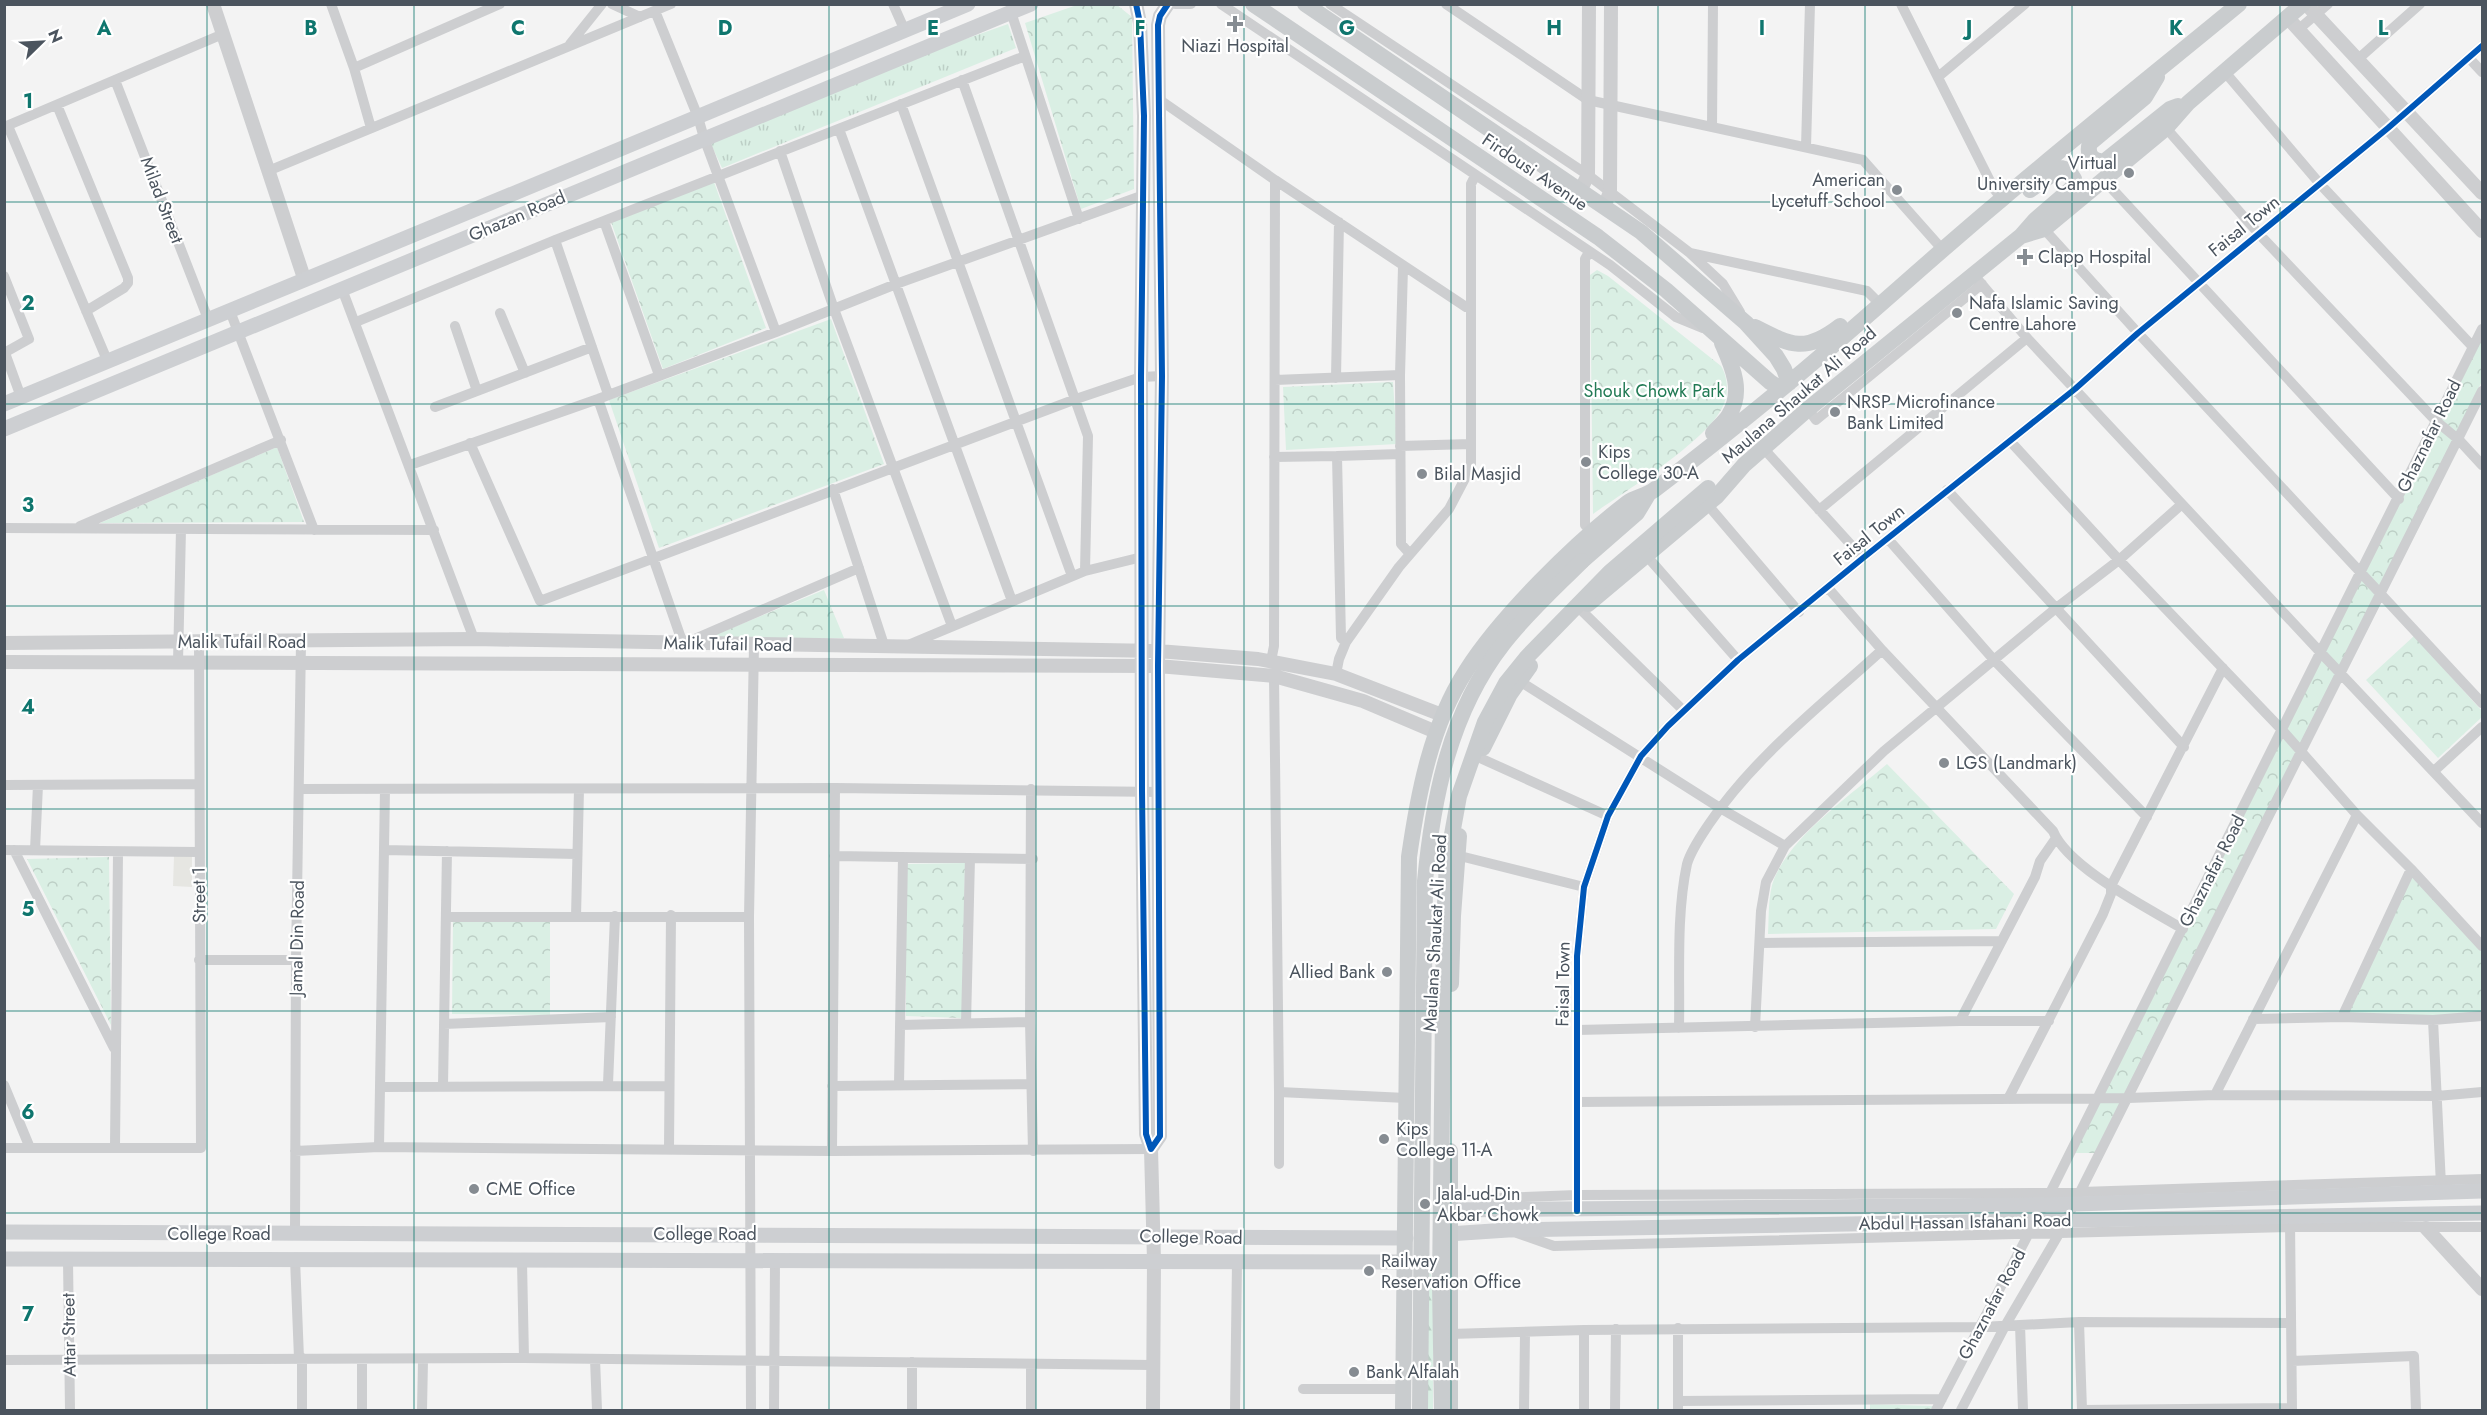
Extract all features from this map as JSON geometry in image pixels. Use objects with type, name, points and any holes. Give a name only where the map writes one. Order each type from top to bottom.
[{"type":"main road","name":"Ghazan Road","points":[[4,404],[304,278],[502,200],[968,4]]},
{"type":"main road","name":"Ghazan Road","points":[[4,429],[1011,8],[1031,4]]},
{"type":"main road","name":"Firdousi Avenue","points":[[1253,4],[1598,237],[1718,334],[1770,382],[1785,386],[1784,369],[1746,322],[1607,199],[1580,190],[1305,4]]},
{"type":"main road","name":"Maulana Shaukat Ali Road","points":[[1403,1410],[1409,857],[1414,825],[1436,732],[1467,669],[1547,576],[1630,501],[1649,493],[1785,386],[2002,198],[2239,4]]},
{"type":"main road","name":"Maulana Shaukat Ali Road","points":[[1450,1410],[1448,1234],[1456,855],[1468,795],[1487,736],[1518,680],[1545,647],[1581,610],[1808,409],[1978,280],[2021,237],[2044,229],[2166,128],[2188,103],[2224,71],[2293,23],[2304,4]]},
{"type":"main road","points":[[2164,66],[2145,97],[2090,143],[2091,157],[2100,162],[2105,161],[2170,109],[2188,103]]},
{"type":"main road","points":[[1482,160],[1493,160],[1526,176],[1532,170],[1521,151]]},
{"type":"main road","points":[[1978,219],[2017,200],[2056,169],[2068,170],[2074,179],[2072,188],[2035,220],[2021,237]]},
{"type":"main road","points":[[1746,322],[1787,342],[1810,344],[1822,340],[1854,315],[1879,303]]},
{"type":"main road","points":[[1695,458],[1718,426],[1728,417],[1736,396],[1735,374],[1718,334]]},
{"type":"main road","points":[[1420,1410],[1425,881],[1432,821],[1452,738],[1472,691],[1503,644],[1582,561],[1637,513],[1649,493]]},
{"type":"main road","points":[[1442,1410],[1440,1272],[1444,926],[1447,862],[1459,796],[1493,703],[1527,657],[1610,572],[1708,496]]},
{"type":"main road","points":[[1408,910],[1420,934],[1427,937],[1439,933],[1453,916]]},
{"type":"main road","points":[[1408,978],[1419,966],[1428,961],[1441,963],[1452,973]]},
{"type":"main road","name":"Abdul Hassan Isfahani Road","points":[[1449,1210],[1578,1211],[2441,1187],[2482,1191]]},
{"type":"main road","name":"Abdul Hassan Isfahani Road","points":[[1448,1234],[1508,1230],[2032,1227],[2290,1222],[2482,1213]]},
{"type":"main road","name":"College Road","points":[[4,1232],[1406,1238]]},
{"type":"main road","points":[[238,1259],[239,1234]]},
{"type":"main road","name":"College Road","points":[[4,1259],[294,1258],[522,1262],[1406,1262]]},
{"type":"street","points":[[213,4],[304,278]]},
{"type":"street","points":[[354,68],[500,4]]},
{"type":"street","points":[[570,45],[602,4]]},
{"type":"street","points":[[612,4],[640,17]]},
{"type":"street","points":[[268,171],[671,4]]},
{"type":"street","points":[[893,4],[904,31]]},
{"type":"street","points":[[1136,4],[1140,23],[1144,116],[1141,377],[1142,791],[1146,1134],[1151,1149],[1154,1261],[1153,1410]]},
{"type":"street","points":[[1151,1149],[1160,1136],[1158,651],[1162,376],[1158,25],[1160,16],[1168,4]]},
{"type":"street","points":[[1175,4],[1191,4]]},
{"type":"street","points":[[1221,4],[1610,266],[1676,316],[1718,334]]},
{"type":"street","points":[[1330,4],[1588,175],[1607,199],[1690,253],[1723,284],[1746,322]]},
{"type":"street","points":[[1446,4],[1588,100],[1863,160],[1942,249]]},
{"type":"street","points":[[1580,190],[1588,175],[1589,4]]},
{"type":"street","points":[[1607,199],[1611,104],[1611,4]]},
{"type":"street","points":[[1712,127],[1713,4]]},
{"type":"street","points":[[1806,147],[1810,4]]},
{"type":"street","points":[[1901,4],[1994,189],[2002,198]]},
{"type":"street","points":[[1938,77],[2025,4]]},
{"type":"street","points":[[2304,4],[2408,111],[2482,193]]},
{"type":"street","points":[[2328,4],[2317,16],[2293,23],[2482,231]]},
{"type":"street","points":[[2357,60],[2420,4]]},
{"type":"street","points":[[333,5],[371,128]]},
{"type":"street","points":[[1011,8],[1079,219]]},
{"type":"street","points":[[655,11],[698,117],[776,332]]},
{"type":"street","points":[[107,360],[6,126],[223,34]]},
{"type":"street","name":"Faisal Town","points":[[1578,1211],[1577,956],[1584,887],[1608,816],[1641,756],[1738,660],[2075,389],[2138,333],[2388,128],[2482,46]]},
{"type":"street","points":[[356,322],[555,240],[1025,56]]},
{"type":"street","points":[[2469,58],[2482,72]]},
{"type":"street","points":[[2224,71],[2320,184],[2473,346]]},
{"type":"street","name":"Milad Street","points":[[115,80],[208,319]]},
{"type":"street","points":[[962,80],[1088,436],[1085,571]]},
{"type":"street","points":[[1160,100],[1403,267],[1466,307],[1471,307]]},
{"type":"street","points":[[901,104],[1072,576]]},
{"type":"street","points":[[57,105],[128,278],[128,284],[124,288],[86,311]]},
{"type":"street","points":[[2166,128],[2259,234],[2436,421],[2459,440],[2482,465]]},
{"type":"street","points":[[839,129],[1012,601]]},
{"type":"street","points":[[780,152],[834,309],[952,626]]},
{"type":"street","points":[[1336,674],[1346,642],[1410,554],[1449,509],[1471,467],[1471,184],[1475,176]]},
{"type":"street","points":[[2103,179],[2399,499]]},
{"type":"street","points":[[1271,661],[1274,645],[1275,180]]},
{"type":"street","points":[[410,465],[597,399],[896,284],[1019,242],[1144,195]]},
{"type":"street","points":[[604,221],[659,375]]},
{"type":"street","points":[[1336,378],[1339,222]]},
{"type":"street","points":[[2044,229],[2482,704]]},
{"type":"street","points":[[555,240],[609,394]]},
{"type":"street","points":[[1589,252],[1585,259],[1585,525],[1593,533]]},
{"type":"street","points":[[1690,253],[1867,291],[1879,303]]},
{"type":"street","points":[[1403,267],[1400,375],[1401,544],[1410,554]]},
{"type":"street","points":[[4,276],[28,339],[5,353],[21,397]]},
{"type":"street","points":[[1978,280],[2027,338],[2482,823]]},
{"type":"street","points":[[342,289],[474,639]]},
{"type":"street","points":[[230,311],[315,530]]},
{"type":"street","points":[[500,313],[525,373]]},
{"type":"street","points":[[455,327],[477,391]]},
{"type":"street","name":"Ghaznafar Road","points":[[1936,1410],[2047,1199],[2322,654],[2482,329]]},
{"type":"street","points":[[1819,510],[2027,338]]},
{"type":"street","points":[[435,407],[592,347]]},
{"type":"street","points":[[1275,380],[1400,375]]},
{"type":"street","points":[[470,443],[540,601],[1076,399],[1141,377],[1162,376]]},
{"type":"street","name":"Ghaznafar Road","points":[[1964,1410],[2005,1326],[2063,1226],[2482,391]]},
{"type":"street","points":[[597,399],[683,644],[859,568]]},
{"type":"street","points":[[76,528],[281,440]]},
{"type":"street","points":[[2010,441],[2119,560],[2283,731],[2357,815],[2411,868],[2482,946]]},
{"type":"street","points":[[1274,457],[1337,456],[1472,444]]},
{"type":"street","points":[[1764,449],[1863,558]]},
{"type":"street","points":[[1337,456],[1341,638],[1346,642]]},
{"type":"street","points":[[833,489],[884,645]]},
{"type":"street","points":[[1947,490],[2184,747]]},
{"type":"street","points":[[1708,496],[1799,612]]},
{"type":"street","points":[[1755,1026],[1761,911],[1766,882],[1785,846],[1884,751],[2055,609],[2119,560],[2182,504]]},
{"type":"street","points":[[4,528],[434,530]]},
{"type":"street","points":[[178,662],[181,529]]},
{"type":"street","points":[[1888,539],[1994,660],[2147,817]]},
{"type":"street","points":[[1645,554],[1738,660]]},
{"type":"street","points":[[908,645],[1085,571],[1142,557]]},
{"type":"street","points":[[1828,588],[1882,650],[2053,831],[2061,847],[2111,886],[2183,929]]},
{"type":"street","points":[[1581,610],[1684,711]]},
{"type":"street","name":"Malik Tufail Road","points":[[4,643],[474,639],[1142,650],[1271,661],[1336,674],[1442,716]]},
{"type":"street","name":"Street 1","points":[[115,1147],[201,1148],[198,852],[199,642]]},
{"type":"street","name":"Jamal Din Road","points":[[295,1234],[301,642]]},
{"type":"street","points":[[751,1410],[749,917],[754,645]]},
{"type":"street","points":[[1679,1028],[1682,906],[1688,862],[1696,844],[1720,808],[1763,757],[1882,650]]},
{"type":"street","name":"Malik Tufail Road","points":[[4,662],[301,661],[1158,666],[1274,676],[1363,701],[1436,732]]},
{"type":"street","points":[[2008,1099],[2103,914],[2111,894],[2111,886],[2223,668]]},
{"type":"street","points":[[1274,676],[1279,1164]]},
{"type":"street","points":[[1518,680],[1527,688],[1641,756],[1720,808],[1785,846]]},
{"type":"street","points":[[2434,771],[2482,727]]},
{"type":"street","points":[[1480,758],[1608,816]]},
{"type":"street","points":[[4,785],[198,784]]},
{"type":"street","points":[[35,850],[38,785]]},
{"type":"street","points":[[299,789],[835,788],[1160,792]]},
{"type":"street","points":[[832,1151],[835,788]]},
{"type":"street","points":[[379,1147],[385,789]]},
{"type":"street","points":[[576,916],[579,789]]},
{"type":"street","points":[[1031,789],[1033,859],[1030,1022],[1033,1150]]},
{"type":"street","points":[[2215,1095],[2357,815]]},
{"type":"street","points":[[1960,1020],[2035,877],[2040,861],[2056,838]]},
{"type":"street","points":[[114,1050],[9,850],[118,853],[198,852]]},
{"type":"street","points":[[384,850],[577,854]]},
{"type":"street","points":[[443,1086],[447,851]]},
{"type":"street","points":[[4,1148],[115,1147],[114,1050],[118,853]]},
{"type":"street","points":[[1456,855],[1584,887]]},
{"type":"street","points":[[834,856],[1033,859]]},
{"type":"street","points":[[899,1085],[903,857]]},
{"type":"street","points":[[966,1023],[970,858]]},
{"type":"street","points":[[2342,1017],[2411,868]]},
{"type":"street","points":[[446,917],[671,915],[749,917]]},
{"type":"street","points":[[669,1148],[671,915]]},
{"type":"street","points":[[608,1084],[615,916]]},
{"type":"street","points":[[1760,943],[2001,941]]},
{"type":"street","points":[[200,960],[296,960]]},
{"type":"street","points":[[2253,1019],[2342,1017],[2433,1020],[2482,1016]]},
{"type":"street","points":[[444,1024],[611,1017]]},
{"type":"street","points":[[1577,1030],[1960,1020],[2049,1021]]},
{"type":"street","points":[[2433,1020],[2441,1187],[2482,1179]]},
{"type":"street","points":[[900,1025],[1030,1022]]},
{"type":"street","points":[[381,1087],[608,1084],[669,1086]]},
{"type":"street","points":[[832,1086],[1031,1084]]},
{"type":"street","points":[[5,1087],[30,1148]]},
{"type":"street","points":[[1279,1092],[1406,1098]]},
{"type":"street","points":[[1577,1102],[2128,1098],[2215,1095],[2437,1096],[2482,1092]]},
{"type":"street","points":[[295,1150],[379,1147],[832,1151],[1151,1149]]},
{"type":"street","points":[[1476,1211],[1498,1198],[1577,1195],[2047,1199]]},
{"type":"street","points":[[2079,1322],[2082,1410],[2292,1409],[2290,1222],[2426,1228],[2482,1227]]},
{"type":"street","points":[[2426,1228],[2482,1289]]},
{"type":"street","points":[[294,1258],[303,1410]]},
{"type":"street","name":"Attar Street","points":[[68,1260],[70,1410]]},
{"type":"street","points":[[774,1410],[775,1261]]},
{"type":"street","points":[[522,1262],[524,1358]]},
{"type":"street","points":[[1234,1410],[1237,1262]]},
{"type":"street","points":[[1450,1334],[1678,1328],[1981,1327],[2079,1322],[2291,1323]]},
{"type":"street","points":[[2020,1325],[2023,1410]]},
{"type":"street","points":[[1678,1328],[1678,1406],[1868,1405],[1942,1399]]},
{"type":"street","points":[[1615,1410],[1616,1329]]},
{"type":"street","points":[[1584,1330],[1584,1410]]},
{"type":"street","points":[[1524,1410],[1526,1332]]},
{"type":"street","points":[[2292,1362],[2414,1356],[2415,1410]]},
{"type":"street","points":[[4,1360],[524,1358],[1153,1365]]},
{"type":"street","points":[[362,1359],[362,1410]]},
{"type":"street","points":[[595,1359],[597,1410]]},
{"type":"street","points":[[422,1410],[423,1360]]},
{"type":"street","points":[[912,1362],[912,1410]]},
{"type":"street","points":[[1031,1364],[1031,1410]]},
{"type":"street","points":[[1303,1389],[1403,1389]]},
{"type":"shaded area","points":[[174,856],[192,856],[192,887],[173,886]]},
{"type":"green space","points":[[1077,5],[1117,5],[1132,17],[1134,189],[1081,209],[1025,23]]},
{"type":"green space","points":[[1008,24],[1016,48],[722,168],[710,142],[827,88]]},
{"type":"green space","points":[[714,182],[766,328],[663,369],[611,222]]},
{"type":"green space","name":"Shouk Chowk Park","points":[[1597,270],[1608,276],[1721,366],[1727,391],[1723,406],[1701,434],[1645,479],[1593,514],[1590,275]]},
{"type":"green space","points":[[831,319],[884,464],[659,548],[609,400]]},
{"type":"green space","points":[[2482,335],[2482,381],[2100,1153],[2070,1153]]},
{"type":"green space","points":[[1393,382],[1397,444],[1286,450],[1283,387]]},
{"type":"green space","points":[[277,447],[304,522],[100,523]]},
{"type":"green space","points":[[824,590],[844,638],[705,639]]},
{"type":"green space","points":[[2414,636],[2482,711],[2482,717],[2438,758],[2366,680]]},
{"type":"green space","points":[[1887,764],[2014,894],[1996,929],[1768,934],[1769,906],[1774,879],[1794,847],[1808,831]]},
{"type":"green space","points":[[109,857],[111,1025],[27,859]]},
{"type":"green space","points":[[965,863],[962,1018],[906,1016],[906,864]]},
{"type":"green space","points":[[2411,869],[2482,946],[2482,1016],[2342,1017]]},
{"type":"green space","points":[[453,920],[550,921],[550,1015],[452,1014]]},
{"type":"green space","points":[[1426,1270],[1431,1274],[1433,1283],[1433,1410],[1419,1410]]},
{"type":"green space","points":[[1870,1404],[1933,1406],[1931,1410],[1870,1410]]},
{"type":"cycle path","points":[[1136,4],[1140,23],[1144,116],[1141,377],[1142,791],[1146,1134],[1151,1149],[1160,1136],[1158,666],[1162,376],[1158,25],[1160,16],[1168,4]]},
{"type":"cycle path","points":[[1577,1211],[1577,956],[1584,887],[1608,816],[1641,756],[1668,726],[1738,660],[2075,389],[2138,333],[2388,128],[2482,46]]},
{"type":"place","name":"Niazi Hospital","points":[[1235,24]]},
{"type":"place","name":"Virtual University Campus","points":[[2129,173]]},
{"type":"place","name":"American Lycetuff School","points":[[1897,190]]},
{"type":"place","name":"Clapp Hospital","points":[[2025,257]]},
{"type":"place","name":"Nafa Islamic Saving Centre Lahore","points":[[1957,313]]},
{"type":"place","name":"NRSP Microfinance Bank Limited","points":[[1835,412]]},
{"type":"place","name":"Kips College 30-A","points":[[1586,462]]},
{"type":"place","name":"Bilal Masjid","points":[[1422,474]]},
{"type":"place","name":"LGS (Landmark)","points":[[1944,763]]},
{"type":"place","name":"Allied Bank","points":[[1387,972]]},
{"type":"place","name":"Kips College 11-A","points":[[1384,1139]]},
{"type":"place","name":"CME Office","points":[[474,1189]]},
{"type":"place","name":"Jalal-ud-Din Akbar Chowk","points":[[1425,1204]]},
{"type":"place","name":"Railway Reservation Office","points":[[1369,1271]]},
{"type":"place","name":"Bank Alfalah","points":[[1354,1372]]}]
